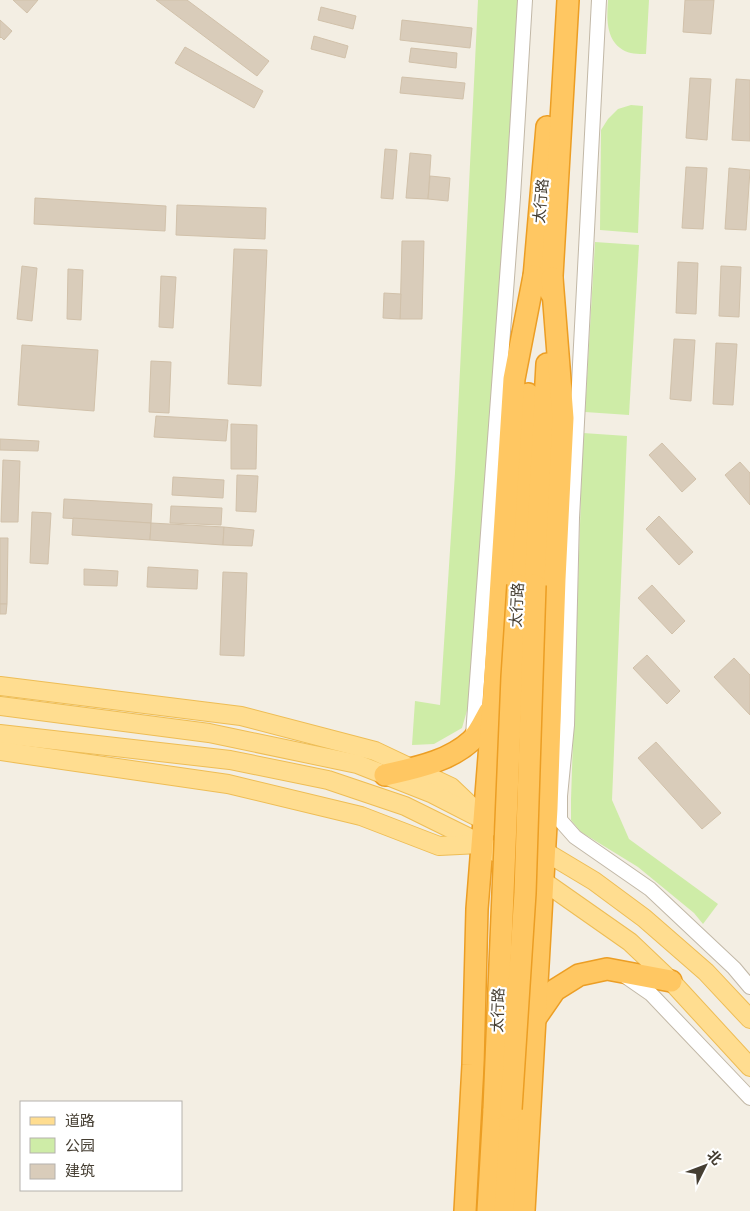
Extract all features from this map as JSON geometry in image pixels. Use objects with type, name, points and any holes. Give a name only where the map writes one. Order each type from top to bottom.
[{"type":"highway","name":"太行路","points":[[488,1211],[503,1109],[525,893],[526,585],[543,277],[549,104],[556,0]]},
{"type":"highway","name":"太行路","points":[[543,277],[568,0]]},
{"type":"highway","points":[[465,1211],[473,1065],[478,909],[514,380],[543,277]]},
{"type":"highway","points":[[526,1211],[544,851],[562,418],[543,277]]},
{"type":"highway","points":[[385,775],[429,764],[454,753],[473,740],[493,706]]},
{"type":"highway","points":[[535,1019],[555,990],[579,975],[607,968],[671,981]]},
{"type":"highway","name":"太行路","points":[[503,1109],[505,1211]]},
{"type":"main road","points":[[0,686],[241,716],[375,751],[451,787],[484,820]]},
{"type":"main road","points":[[0,706],[209,733],[356,764],[433,794],[544,851],[594,881],[644,918],[706,972],[750,1019]]},
{"type":"main road","points":[[0,734],[230,760],[328,780],[404,806],[482,844],[542,881],[630,942],[671,981],[750,1067]]},
{"type":"main road","points":[[0,751],[228,784],[361,816],[440,846],[482,844]]},
{"type":"main road","points":[[455,1211],[470,1117]]},
{"type":"lane","points":[[473,740],[513,197],[525,0]]},
{"type":"lane","points":[[599,0],[572,518],[567,716],[560,796],[560,820],[575,837],[650,890],[734,968],[750,987]]},
{"type":"lane","points":[[590,973],[625,976],[651,994],[750,1098]]},
{"type":"green space","points":[[478,0],[519,0],[506,205],[468,707],[462,728],[434,744],[412,745],[415,701],[440,705],[455,473]]},
{"type":"green space","points":[[608,0],[649,0],[646,54],[634,54],[625,51],[613,40],[608,27]]},
{"type":"green space","points":[[631,105],[643,106],[638,233],[600,230],[601,130],[618,109]]},
{"type":"green space","points":[[595,242],[639,245],[629,415],[585,412]]},
{"type":"green space","points":[[583,433],[627,436],[612,800],[629,839],[718,904],[703,924],[694,913],[638,867],[581,832],[571,820]]},
{"type":"building","points":[[13,0],[38,0],[27,13]]},
{"type":"building","points":[[156,0],[187,0],[269,61],[257,76]]},
{"type":"building","points":[[685,0],[714,0],[711,34],[683,32]]},
{"type":"building","points":[[321,7],[356,16],[353,29],[318,20]]},
{"type":"building","points":[[0,20],[12,31],[4,40],[0,38]]},
{"type":"building","points":[[402,20],[472,28],[470,48],[400,40]]},
{"type":"building","points":[[314,36],[348,46],[345,58],[311,49]]},
{"type":"building","points":[[185,47],[263,91],[254,108],[175,63]]},
{"type":"building","points":[[411,48],[457,53],[456,68],[409,62]]},
{"type":"building","points":[[402,77],[465,83],[463,99],[400,93]]},
{"type":"building","points":[[690,78],[711,79],[707,140],[686,138]]},
{"type":"building","points":[[736,79],[750,80],[750,141],[732,140]]},
{"type":"building","points":[[385,149],[397,150],[393,199],[381,198]]},
{"type":"building","points":[[410,153],[431,155],[428,199],[406,198]]},
{"type":"building","points":[[686,167],[707,168],[703,229],[682,228]]},
{"type":"building","points":[[729,168],[750,170],[746,230],[725,229]]},
{"type":"building","points":[[430,176],[450,178],[448,201],[428,199]]},
{"type":"building","points":[[35,198],[166,206],[165,231],[34,224]]},
{"type":"building","points":[[177,205],[266,208],[265,239],[176,235]]},
{"type":"building","points":[[402,241],[424,241],[422,319],[400,319]]},
{"type":"building","points":[[234,249],[267,250],[261,386],[228,384]]},
{"type":"building","points":[[678,262],[698,263],[696,314],[676,313]]},
{"type":"building","points":[[22,266],[37,268],[32,321],[17,319]]},
{"type":"building","points":[[721,266],[741,267],[739,317],[719,316]]},
{"type":"building","points":[[68,269],[83,270],[81,320],[67,319]]},
{"type":"building","points":[[161,276],[176,277],[173,328],[159,327]]},
{"type":"building","points":[[384,293],[401,294],[400,319],[383,318]]},
{"type":"building","points":[[674,339],[695,340],[691,401],[670,399]]},
{"type":"building","points":[[716,343],[737,344],[733,405],[713,404]]},
{"type":"building","points":[[22,345],[98,350],[94,411],[18,405]]},
{"type":"building","points":[[151,361],[171,362],[169,413],[149,412]]},
{"type":"building","points":[[156,416],[228,420],[226,441],[154,437]]},
{"type":"building","points":[[231,424],[257,425],[256,469],[231,469]]},
{"type":"building","points":[[0,439],[39,441],[38,451],[0,450]]},
{"type":"building","points":[[662,443],[696,479],[682,492],[649,455]]},
{"type":"building","points":[[3,460],[20,461],[18,522],[1,522]]},
{"type":"building","points":[[740,462],[750,473],[750,505],[725,475]]},
{"type":"building","points":[[237,475],[258,476],[256,512],[236,511]]},
{"type":"building","points":[[173,477],[224,480],[223,498],[172,495]]},
{"type":"building","points":[[64,499],[152,504],[151,523],[63,518]]},
{"type":"building","points":[[171,506],[222,508],[221,525],[170,523]]},
{"type":"building","points":[[32,512],[51,513],[48,564],[30,563]]},
{"type":"building","points":[[659,516],[693,552],[679,565],[646,529]]},
{"type":"building","points":[[73,518],[151,523],[150,540],[72,535]]},
{"type":"building","points":[[151,523],[224,527],[223,545],[150,540]]},
{"type":"building","points":[[224,527],[254,530],[252,546],[223,545]]},
{"type":"building","points":[[0,538],[8,538],[7,604],[0,604]]},
{"type":"building","points":[[148,567],[198,570],[197,589],[147,587]]},
{"type":"building","points":[[84,569],[118,571],[117,586],[84,585]]},
{"type":"building","points":[[223,572],[247,573],[244,656],[220,655]]},
{"type":"building","points":[[652,585],[685,621],[672,634],[638,598]]},
{"type":"building","points":[[0,604],[7,604],[6,614],[0,614]]},
{"type":"building","points":[[647,655],[680,691],[667,704],[633,668]]},
{"type":"building","points":[[734,658],[750,675],[750,715],[714,677]]},
{"type":"building","points":[[656,742],[721,813],[702,829],[638,758]]}]
